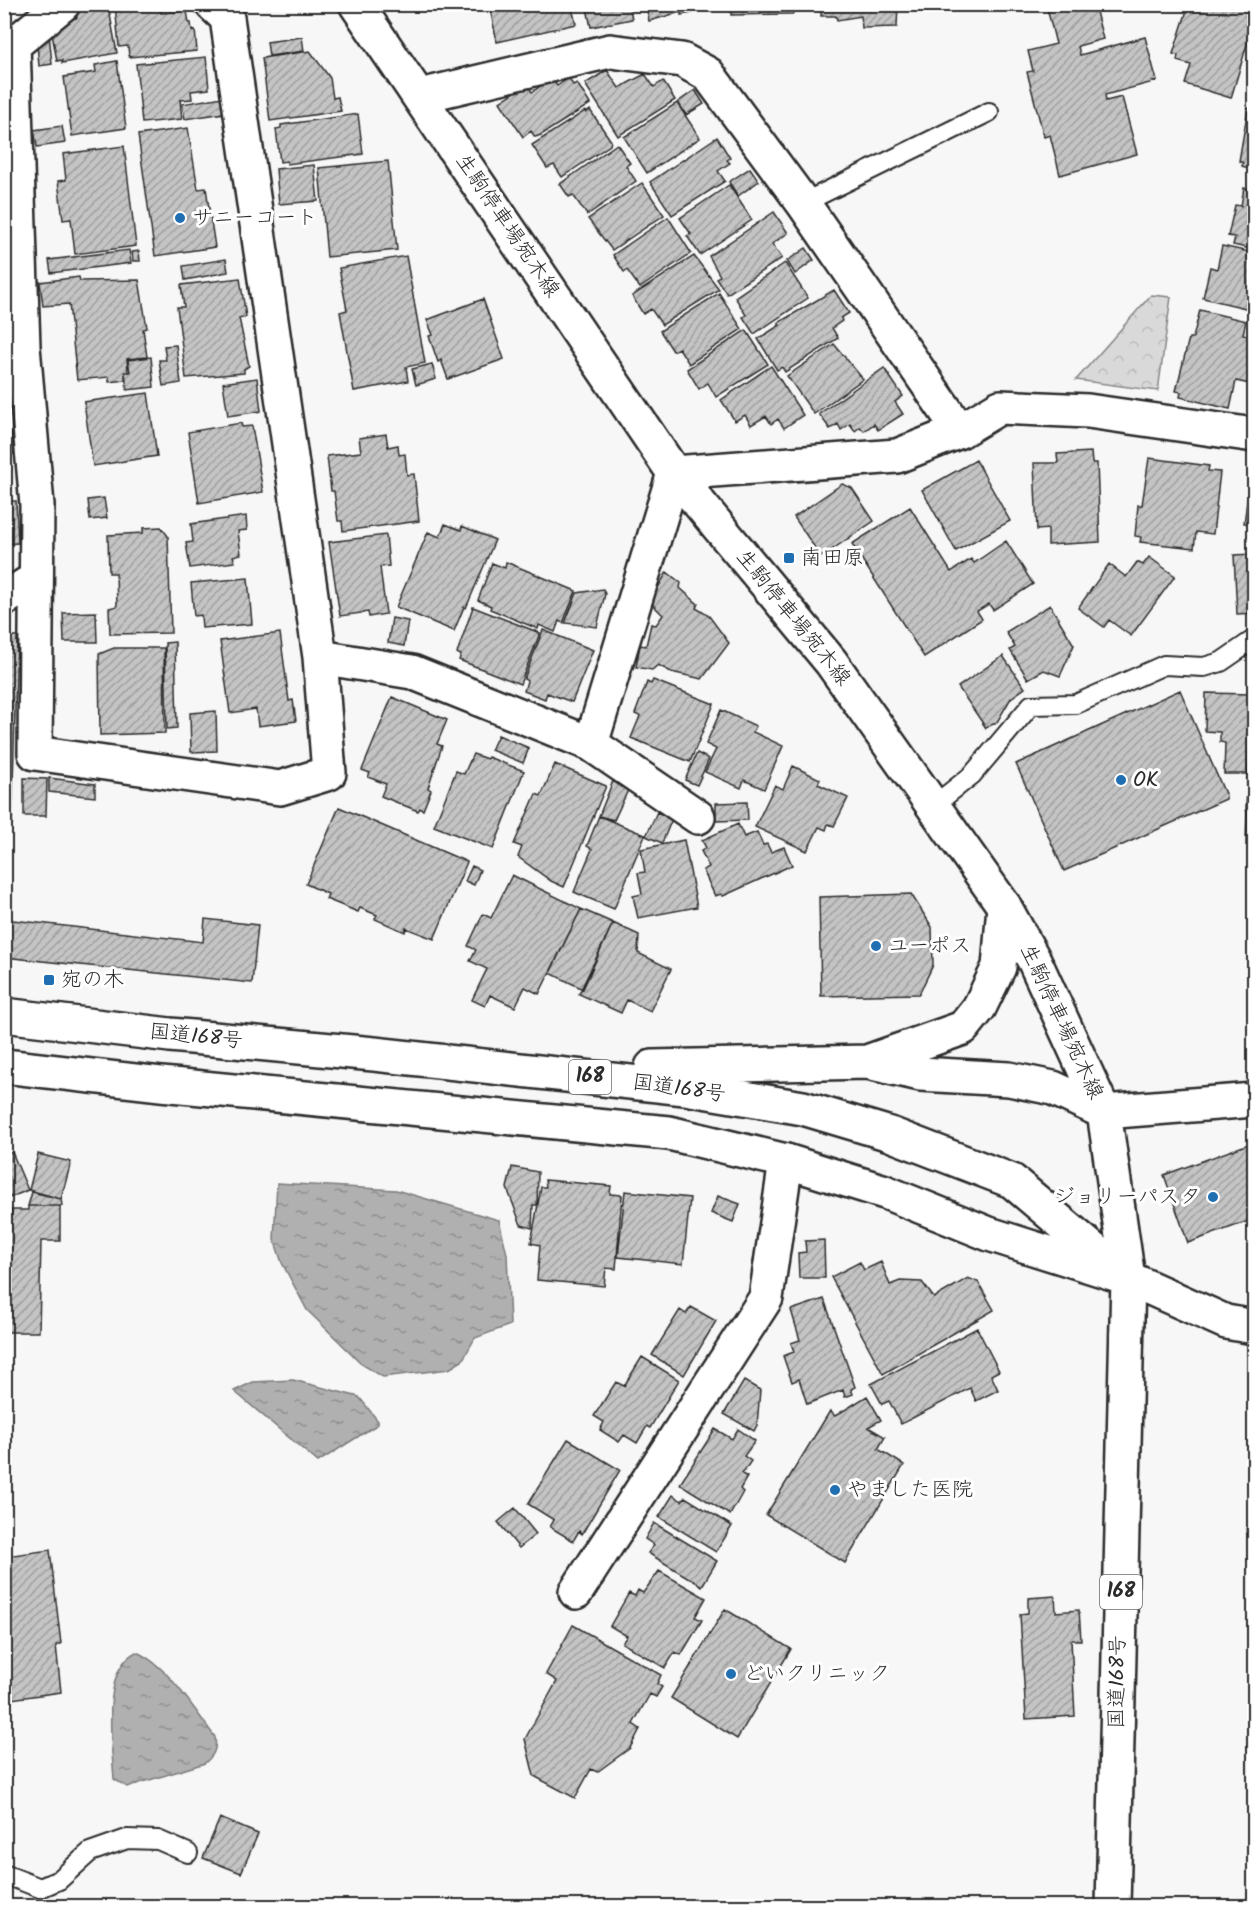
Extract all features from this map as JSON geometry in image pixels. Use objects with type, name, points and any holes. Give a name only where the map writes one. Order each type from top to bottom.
[{"type":"main road","points":[[63,4],[9,42],[14,348],[37,505],[35,753],[280,788],[329,773],[320,657],[227,18],[212,4]]},
{"type":"main road","name":"生駒停車場宛木線","points":[[356,4],[674,473],[831,662],[1004,906],[1035,962],[1104,1112],[1128,1278]]},
{"type":"main road","points":[[420,96],[610,51],[682,60],[708,74],[803,203],[960,431]]},
{"type":"main road","points":[[591,744],[674,473],[897,456],[960,431],[1000,407],[1088,411],[1254,435]]},
{"type":"main road","points":[[4,599],[35,579]]},
{"type":"main road","points":[[320,657],[412,672],[591,744],[698,817]]},
{"type":"main road","points":[[867,1062],[963,1028],[979,1008],[999,967],[1004,906]]},
{"type":"main road","name":"国道168号","points":[[4,1015],[170,1035],[686,1088],[803,1108],[890,1134],[1012,1181],[1128,1278]]},
{"type":"main road","points":[[530,1071],[867,1062],[920,1074],[1010,1079],[1053,1088],[1104,1112],[1254,1100]]},
{"type":"main road","name":"国道168号","points":[[4,1066],[161,1084],[669,1133],[786,1161],[885,1192],[989,1234],[1128,1278],[1226,1322],[1254,1327]]},
{"type":"main road","points":[[576,1593],[766,1298],[786,1161]]},
{"type":"main road","name":"国道168号","points":[[1113,1906],[1128,1278]]},
{"type":"lane","points":[[803,203],[989,112]]},
{"type":"lane","points":[[933,806],[972,775],[1031,705],[1076,704],[1164,664],[1204,667],[1221,662],[1253,640]]},
{"type":"lane","points":[[4,1874],[40,1888],[60,1880],[90,1852],[127,1839],[158,1840],[188,1853]]},
{"type":"green space","points":[[1151,295],[1171,297],[1158,391],[1076,380]]},
{"type":"water","points":[[277,1183],[396,1190],[499,1220],[507,1254],[510,1325],[475,1338],[462,1361],[449,1369],[383,1377],[363,1365],[307,1310],[282,1263],[274,1239]]},
{"type":"water","points":[[293,1380],[359,1397],[378,1424],[318,1462],[234,1391],[253,1382]]},
{"type":"water","points":[[136,1652],[159,1667],[180,1689],[215,1737],[216,1745],[213,1754],[205,1763],[127,1787],[114,1779],[111,1710],[117,1675],[125,1661]]},
{"type":"building","points":[[86,4],[108,4],[117,53],[62,63],[62,60],[57,61],[50,23],[77,18],[75,9]]},
{"type":"building","points":[[115,4],[160,4],[161,13],[187,11],[192,31],[195,30],[197,51],[129,57],[128,46],[119,47]]},
{"type":"building","points":[[489,4],[571,4],[576,24],[497,42]]},
{"type":"building","points":[[586,4],[629,4],[632,19],[591,27]]},
{"type":"building","points":[[646,4],[690,4],[692,13],[681,15],[681,12],[649,21]]},
{"type":"building","points":[[721,4],[793,4],[793,14],[731,15],[731,10],[721,10]]},
{"type":"building","points":[[821,4],[898,4],[897,27],[862,28],[861,16],[837,20],[836,16],[821,16]]},
{"type":"building","points":[[917,4],[954,4],[919,12]]},
{"type":"building","points":[[1046,4],[1094,4],[1103,39],[1078,46],[1080,55],[1145,37],[1157,81],[1105,95],[1106,101],[1122,97],[1137,154],[1060,175],[1050,135],[1044,137],[1027,72],[1033,71],[1028,51],[1056,44]]},
{"type":"building","points":[[1189,4],[1254,4],[1254,21],[1231,98],[1185,84],[1191,65],[1177,61],[1178,55],[1173,54]]},
{"type":"building","points":[[49,33],[52,64],[39,66],[36,34]]},
{"type":"building","points":[[302,37],[304,51],[269,56],[267,42]]},
{"type":"building","points":[[310,51],[330,78],[333,98],[338,97],[341,111],[270,121],[262,58]]},
{"type":"building","points":[[206,57],[209,89],[191,91],[192,99],[180,100],[182,119],[142,123],[136,64]]},
{"type":"building","points":[[117,61],[126,128],[72,136],[64,77],[96,72],[95,65]]},
{"type":"building","points":[[607,70],[619,88],[645,74],[654,87],[663,81],[675,100],[618,136],[585,84]]},
{"type":"building","points":[[552,78],[557,86],[569,78],[573,85],[577,83],[590,104],[541,135],[535,137],[531,131],[523,137],[500,102],[527,84],[532,92]]},
{"type":"building","points":[[695,90],[704,104],[686,115],[678,102]]},
{"type":"building","points":[[222,97],[224,113],[185,119],[182,104]]},
{"type":"building","points":[[677,103],[700,138],[647,173],[624,137]]},
{"type":"building","points":[[1248,108],[1254,109],[1254,170],[1242,166],[1243,163],[1239,161]]},
{"type":"building","points":[[590,110],[611,141],[610,145],[562,177],[554,165],[547,168],[532,145]]},
{"type":"building","points":[[358,114],[363,154],[287,164],[287,161],[280,162],[276,129],[281,128],[281,125]]},
{"type":"building","points":[[62,126],[65,143],[37,147],[34,130]]},
{"type":"building","name":"サニーコート","points":[[188,128],[198,189],[206,188],[215,247],[155,256],[138,135]]},
{"type":"building","points":[[717,137],[730,158],[727,160],[730,163],[718,171],[725,181],[672,215],[650,182]]},
{"type":"building","points":[[617,144],[630,163],[626,166],[636,181],[587,215],[573,195],[569,197],[560,184]]},
{"type":"building","points":[[124,146],[136,246],[75,254],[71,219],[63,220],[58,181],[66,180],[63,154]]},
{"type":"building","points":[[388,161],[397,250],[327,257],[319,168]]},
{"type":"building","points":[[314,165],[318,201],[279,204],[276,169]]},
{"type":"building","points":[[750,168],[759,181],[738,196],[729,182]]},
{"type":"building","points":[[642,183],[664,215],[612,250],[588,219]]},
{"type":"building","points":[[729,185],[752,220],[700,255],[687,236],[691,234],[680,218]]},
{"type":"building","points":[[1244,188],[1254,191],[1254,243],[1251,249],[1233,245],[1235,237],[1228,236],[1235,205],[1241,206]]},
{"type":"building","points":[[774,212],[788,233],[772,244],[782,258],[727,294],[716,278],[720,276],[709,256]]},
{"type":"building","points":[[668,217],[691,253],[640,288],[627,270],[624,272],[613,255]]},
{"type":"building","points":[[1222,246],[1254,253],[1254,310],[1203,298],[1210,267],[1217,269]]},
{"type":"building","points":[[806,248],[814,260],[795,274],[787,261]]},
{"type":"building","points":[[129,250],[131,263],[51,273],[49,260]]},
{"type":"building","points":[[139,251],[140,261],[133,261],[132,252]]},
{"type":"building","points":[[406,256],[425,363],[406,367],[408,381],[354,391],[340,312],[347,310],[339,268]]},
{"type":"building","points":[[694,256],[719,289],[662,325],[651,309],[643,314],[632,296]]},
{"type":"building","points":[[226,259],[228,272],[185,280],[183,266]]},
{"type":"building","points":[[785,263],[808,298],[754,334],[743,317],[746,315],[735,297]]},
{"type":"building","points":[[79,277],[80,281],[139,280],[147,328],[143,329],[147,357],[127,359],[128,372],[125,372],[125,380],[109,382],[109,377],[77,380],[69,304],[43,306],[40,282]]},
{"type":"building","points":[[240,278],[246,317],[239,318],[249,366],[244,369],[244,373],[186,378],[177,307],[184,307],[181,285]]},
{"type":"building","points":[[834,290],[849,313],[832,328],[838,338],[785,372],[782,367],[777,370],[758,339],[780,325],[778,323]]},
{"type":"building","points":[[719,293],[742,329],[689,364],[679,348],[673,351],[660,331]]},
{"type":"building","points":[[483,299],[504,359],[448,379],[441,360],[438,362],[429,336],[433,335],[427,320]]},
{"type":"building","points":[[1200,310],[1246,321],[1243,334],[1254,337],[1254,385],[1236,381],[1230,409],[1180,397],[1181,392],[1176,391],[1189,338],[1193,338]]},
{"type":"building","points":[[746,330],[768,364],[716,397],[708,383],[699,389],[687,369]]},
{"type":"building","points":[[834,344],[863,379],[814,414],[787,376]]},
{"type":"building","points":[[176,345],[181,383],[163,386],[159,360],[166,360],[164,346]]},
{"type":"building","points":[[151,357],[154,387],[127,390],[125,372],[130,372],[128,360]]},
{"type":"building","points":[[432,364],[436,379],[416,385],[412,369]]},
{"type":"building","points":[[771,366],[803,415],[784,428],[778,419],[771,424],[766,416],[751,425],[745,415],[735,421],[721,400]]},
{"type":"building","points":[[884,368],[903,396],[895,402],[903,414],[878,430],[874,424],[864,431],[860,427],[855,431],[850,424],[841,430],[838,424],[830,429],[819,414]]},
{"type":"building","points":[[257,378],[261,411],[228,416],[223,383]]},
{"type":"building","points":[[148,393],[157,456],[93,466],[84,402]]},
{"type":"building","points":[[241,423],[242,427],[252,426],[263,492],[199,503],[188,432]]},
{"type":"building","points":[[4,434],[12,434],[14,454],[8,454],[10,488],[4,488]]},
{"type":"building","points":[[386,434],[388,447],[398,445],[399,455],[405,454],[407,475],[414,474],[419,521],[343,531],[342,521],[338,521],[334,491],[331,491],[327,456],[361,452],[359,438]]},
{"type":"building","points":[[1091,452],[1092,463],[1097,463],[1100,542],[1048,545],[1048,529],[1037,530],[1034,463],[1058,463],[1057,454]]},
{"type":"building","points":[[1149,458],[1209,466],[1208,471],[1220,472],[1213,534],[1196,532],[1194,548],[1140,542],[1141,537],[1135,536],[1138,505],[1142,505]]},
{"type":"building","points":[[976,460],[1010,521],[956,551],[922,490]]},
{"type":"building","points":[[842,484],[852,488],[874,521],[821,557],[794,517]]},
{"type":"building","points":[[1249,488],[1254,489],[1254,525],[1244,523]]},
{"type":"building","points":[[104,498],[107,518],[90,520],[88,500]]},
{"type":"building","points":[[4,501],[16,501],[18,543],[4,544]]},
{"type":"building","points":[[910,507],[951,572],[971,559],[974,563],[1006,541],[1033,584],[993,610],[989,604],[977,611],[982,619],[924,657],[852,544]]},
{"type":"building","points":[[246,516],[247,530],[238,531],[241,554],[233,556],[235,562],[190,568],[186,543],[193,542],[191,524]]},
{"type":"building","points":[[445,524],[461,530],[462,526],[495,540],[454,631],[396,607],[428,532],[440,537]]},
{"type":"building","points":[[161,527],[168,536],[171,633],[110,634],[109,608],[117,606],[116,573],[109,573],[108,535],[143,533],[143,528]]},
{"type":"building","points":[[386,535],[389,566],[380,567],[386,614],[369,617],[368,612],[340,616],[329,542]]},
{"type":"building","points":[[1254,554],[1254,613],[1237,614],[1234,555]]},
{"type":"building","points":[[1149,557],[1175,576],[1131,636],[1109,620],[1104,627],[1078,608],[1109,564],[1126,577],[1137,562],[1143,565]]},
{"type":"building","points":[[506,562],[576,591],[563,623],[559,621],[555,632],[539,625],[538,629],[490,609],[491,606],[478,600],[492,563],[505,568]]},
{"type":"building","points":[[667,572],[681,583],[680,588],[698,604],[696,608],[709,616],[729,643],[702,679],[671,672],[658,665],[652,670],[636,667],[640,645],[646,646],[651,624],[656,625],[663,615],[650,602]]},
{"type":"building","points":[[248,578],[252,624],[202,628],[201,615],[194,616],[191,583]]},
{"type":"building","points":[[603,589],[605,594],[597,627],[565,623],[577,593]]},
{"type":"building","points":[[1050,605],[1074,645],[1060,676],[1044,670],[1028,679],[1010,650],[1015,647],[1006,632]]},
{"type":"building","points":[[473,607],[540,633],[520,684],[459,660],[461,655],[457,653]]},
{"type":"building","points":[[96,612],[97,642],[64,642],[63,613]]},
{"type":"building","points":[[392,618],[408,621],[404,646],[388,643]]},
{"type":"building","points":[[543,630],[593,650],[572,702],[547,693],[545,699],[524,691],[527,681],[524,679]]},
{"type":"building","points":[[280,633],[289,701],[293,700],[296,721],[258,726],[256,709],[230,713],[220,641]]},
{"type":"building","points":[[4,636],[17,636],[12,823],[4,822]]},
{"type":"building","points":[[175,642],[177,728],[167,729],[165,643]]},
{"type":"building","points":[[114,648],[164,648],[165,733],[100,735],[99,654]]},
{"type":"building","points":[[1003,656],[1025,688],[1011,698],[997,722],[986,728],[958,687]]},
{"type":"building","points":[[653,680],[714,704],[690,762],[631,738],[640,716],[635,714],[647,682],[651,684]]},
{"type":"building","name":"OK","points":[[1180,690],[1226,799],[1064,871],[1016,764]]},
{"type":"building","points":[[1206,693],[1250,694],[1248,774],[1224,774],[1225,743],[1220,742],[1220,732],[1205,731]]},
{"type":"building","points":[[392,697],[447,720],[437,744],[442,746],[428,788],[431,790],[423,810],[420,808],[418,811],[381,796],[386,784],[368,777],[370,773],[362,770]]},
{"type":"building","points":[[1251,698],[1254,699],[1254,810],[1246,810]]},
{"type":"building","points":[[721,710],[756,726],[753,732],[783,746],[764,789],[744,780],[741,788],[705,772],[716,749],[706,744]]},
{"type":"building","points":[[216,711],[217,751],[191,752],[190,713]]},
{"type":"building","points":[[498,735],[529,748],[523,763],[491,750]]},
{"type":"building","points":[[697,753],[709,759],[697,785],[685,780]]},
{"type":"building","points":[[473,754],[487,759],[488,757],[524,771],[493,849],[434,826],[456,771],[464,774]]},
{"type":"building","points":[[555,764],[606,786],[564,887],[551,881],[518,857],[522,847],[514,844],[536,794],[541,796]]},
{"type":"building","points":[[793,766],[820,779],[818,784],[848,798],[834,826],[828,824],[826,830],[819,827],[807,851],[755,827],[775,785],[783,789]]},
{"type":"building","points":[[24,778],[47,779],[46,816],[24,816]]},
{"type":"building","points":[[49,778],[95,784],[95,797],[49,792]]},
{"type":"building","points":[[613,781],[629,788],[614,820],[599,816]]},
{"type":"building","points":[[747,802],[748,820],[716,821],[716,803]]},
{"type":"building","points":[[339,807],[467,862],[434,939],[406,928],[405,932],[375,919],[377,915],[360,908],[358,912],[326,899],[328,894],[306,884]]},
{"type":"building","points":[[1247,811],[1254,811],[1254,846],[1246,845]]},
{"type":"building","points":[[657,812],[672,819],[662,843],[646,836]]},
{"type":"building","points":[[599,816],[645,835],[614,909],[574,892],[592,849],[587,846]]},
{"type":"building","points":[[738,824],[744,837],[757,832],[763,845],[767,844],[771,852],[784,847],[792,865],[723,896],[721,894],[715,896],[703,870],[709,867],[701,851],[706,848],[702,840]]},
{"type":"building","points":[[684,840],[697,907],[638,918],[633,896],[642,894],[638,873],[645,872],[641,849]]},
{"type":"building","points":[[472,866],[480,870],[474,885],[465,881]]},
{"type":"building","points":[[512,875],[581,909],[539,994],[525,987],[515,1007],[490,995],[485,1006],[472,1000],[487,969],[470,961],[476,950],[468,946],[483,914],[491,918]]},
{"type":"building","name":"ユーポス","points":[[911,894],[932,927],[933,965],[919,994],[821,996],[819,897]]},
{"type":"building","points":[[581,909],[613,923],[583,989],[550,973]]},
{"type":"building","points":[[4,919],[203,942],[205,919],[258,925],[252,983],[4,957]]},
{"type":"building","points":[[613,923],[639,935],[638,953],[671,969],[650,1011],[627,1000],[621,1013],[579,994]]},
{"type":"building","name":"ジョリーパスタ","points":[[1254,1142],[1254,1219],[1188,1243],[1164,1175]]},
{"type":"building","points":[[12,1152],[28,1190],[4,1200],[4,1156]]},
{"type":"building","points":[[38,1154],[71,1162],[61,1199],[29,1190]]},
{"type":"building","points":[[512,1167],[538,1172],[537,1205],[533,1205],[532,1228],[521,1225],[507,1188]]},
{"type":"building","points":[[545,1180],[611,1186],[610,1194],[622,1195],[616,1269],[606,1268],[604,1286],[537,1280],[540,1245],[531,1243],[541,1187],[546,1187]]},
{"type":"building","points":[[625,1191],[690,1198],[683,1264],[618,1257]]},
{"type":"building","points":[[32,1192],[61,1199],[62,1206],[28,1206]]},
{"type":"building","points":[[718,1196],[740,1204],[733,1222],[711,1213]]},
{"type":"building","points":[[4,1200],[11,1210],[11,1216],[4,1216]]},
{"type":"building","points":[[28,1206],[60,1206],[60,1241],[41,1241],[39,1332],[4,1332],[4,1216],[11,1216],[11,1210],[28,1210]]},
{"type":"building","points":[[824,1240],[825,1278],[799,1278],[798,1253],[806,1252],[805,1241]]},
{"type":"building","points":[[860,1262],[864,1270],[881,1262],[890,1285],[900,1281],[922,1282],[934,1298],[968,1278],[978,1282],[994,1310],[883,1374],[831,1277]]},
{"type":"building","points":[[824,1299],[855,1387],[851,1389],[853,1394],[845,1397],[843,1390],[807,1404],[799,1379],[792,1382],[783,1356],[794,1352],[791,1343],[800,1340],[791,1310]]},
{"type":"building","points":[[691,1307],[716,1321],[684,1375],[652,1355],[680,1310],[686,1314]]},
{"type":"building","points":[[977,1328],[999,1371],[991,1375],[998,1390],[976,1401],[970,1388],[901,1424],[889,1401],[882,1404],[871,1384]]},
{"type":"building","points":[[642,1357],[679,1380],[650,1428],[647,1426],[637,1443],[624,1435],[619,1442],[600,1430],[604,1422],[594,1416],[616,1382],[624,1386]]},
{"type":"building","points":[[744,1381],[760,1390],[757,1425],[754,1431],[724,1414]]},
{"type":"building","name":"やました医院","points":[[867,1396],[881,1420],[868,1427],[885,1437],[878,1449],[904,1465],[845,1563],[766,1515],[830,1411],[835,1416]]},
{"type":"building","points":[[715,1429],[732,1439],[738,1429],[755,1441],[744,1456],[751,1461],[742,1474],[747,1477],[740,1489],[743,1492],[730,1515],[680,1484]]},
{"type":"building","points":[[568,1439],[620,1470],[582,1534],[579,1531],[573,1541],[550,1527],[554,1520],[528,1504]]},
{"type":"building","points":[[673,1495],[682,1501],[685,1497],[732,1526],[716,1552],[659,1517]]},
{"type":"building","points":[[515,1508],[536,1534],[519,1548],[498,1522]]},
{"type":"building","points":[[654,1523],[717,1561],[702,1586],[648,1553],[654,1545],[645,1539]]},
{"type":"building","points":[[50,1550],[61,1644],[56,1645],[61,1692],[4,1700],[4,1552],[6,1556]]},
{"type":"building","points":[[659,1571],[706,1598],[695,1617],[702,1620],[681,1655],[675,1652],[665,1668],[622,1643],[627,1636],[610,1626],[629,1593],[635,1596],[638,1590],[643,1593]]},
{"type":"building","points":[[1055,1596],[1056,1612],[1079,1610],[1081,1640],[1071,1640],[1075,1716],[1026,1719],[1020,1614],[1028,1613],[1028,1598]]},
{"type":"building","name":"どいクリニック","points":[[725,1609],[791,1649],[737,1739],[671,1698]]},
{"type":"building","points":[[573,1625],[661,1675],[657,1684],[662,1687],[656,1697],[650,1694],[633,1724],[640,1729],[630,1748],[597,1772],[591,1769],[575,1798],[534,1776],[525,1739],[557,1681],[546,1674]]},
{"type":"building","points":[[220,1818],[258,1834],[241,1873],[203,1858]]},
{"type":"place","name":"サニーコート","points":[[180,218]]},
{"type":"place","name":"南田原","points":[[789,558]]},
{"type":"place","name":"OK","points":[[1121,780]]},
{"type":"place","name":"ユーポス","points":[[876,946]]},
{"type":"place","name":"宛の木","points":[[49,980]]},
{"type":"place","name":"ジョリーパスタ","points":[[1213,1197]]},
{"type":"place","name":"やました医院","points":[[835,1490]]},
{"type":"place","name":"どいクリニック","points":[[731,1674]]}]
